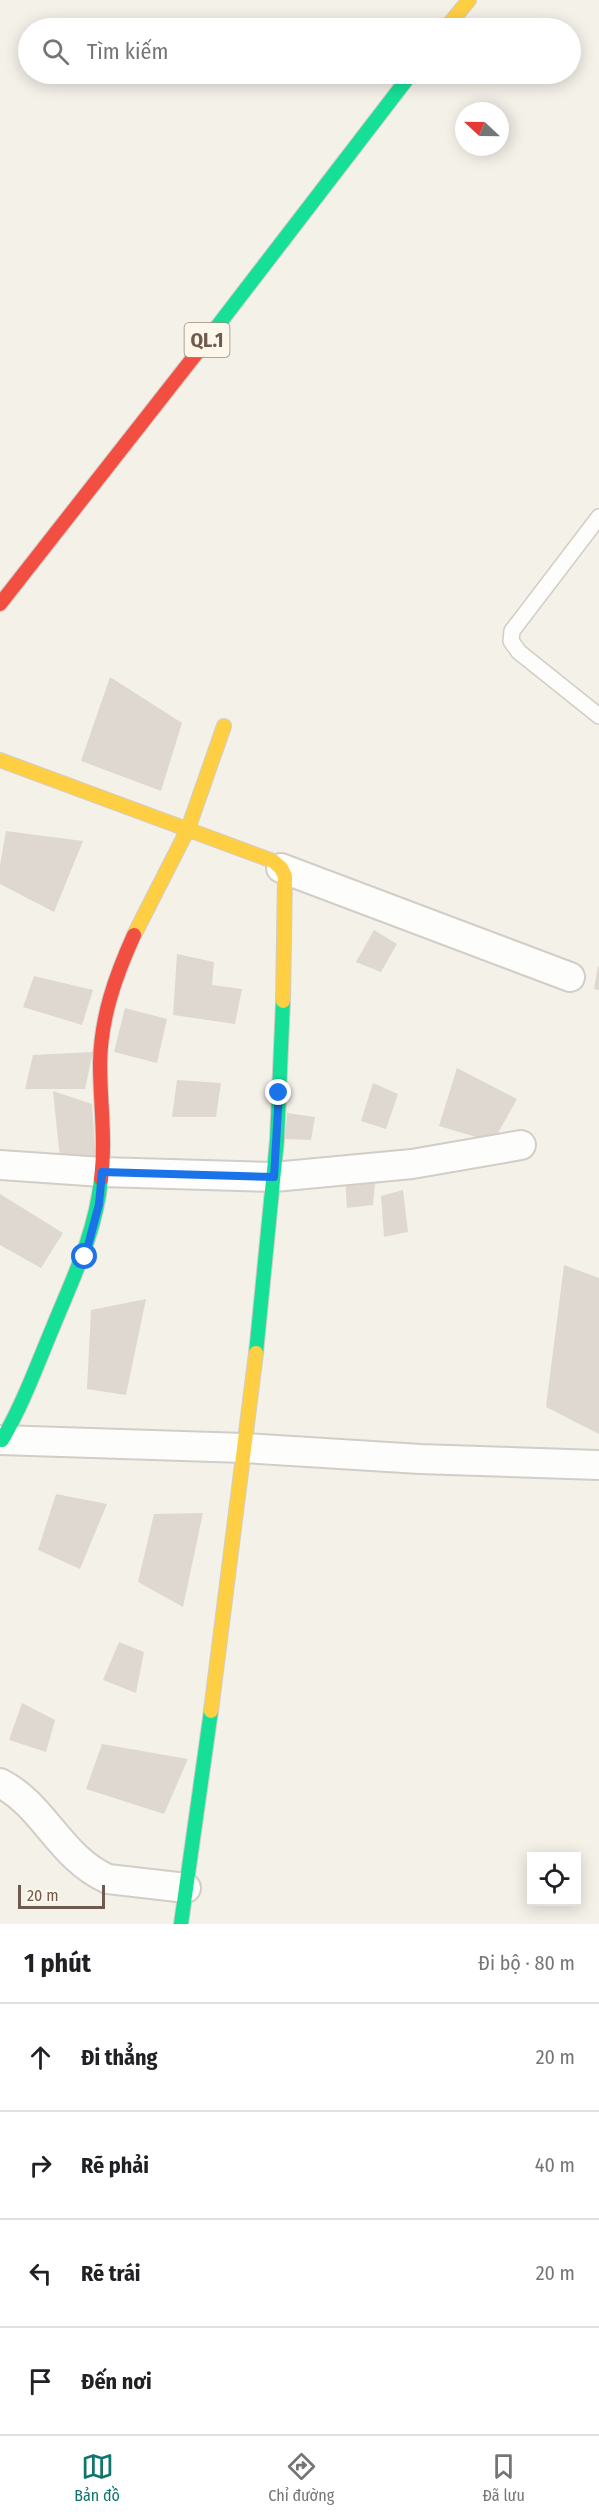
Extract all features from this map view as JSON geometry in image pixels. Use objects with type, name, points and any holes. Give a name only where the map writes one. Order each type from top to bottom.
[{"type":"main road","points":[[454,18],[469,0]]},
{"type":"main road","name":"QL.1","points":[[0,604],[126,445],[403,84]]},
{"type":"main road","points":[[1,1440],[20,1411],[85,1257],[97,1212],[102,1172],[100,1061],[109,999],[137,927],[188,830],[224,726]]},
{"type":"main road","points":[[0,760],[273,861],[281,868],[285,876],[283,1019],[274,1177],[244,1448],[181,1924]]},
{"type":"street","points":[[281,868],[570,977]]},
{"type":"street","points":[[0,1165],[102,1172],[274,1177],[412,1164],[521,1145]]},
{"type":"street","points":[[1,1440],[244,1448],[599,1465]]},
{"type":"street","points":[[0,1782],[25,1800],[55,1837],[98,1875],[108,1879],[186,1888]]},
{"type":"lane","points":[[599,517],[512,631],[512,641],[519,652],[599,716]]},
{"type":"building","points":[[110,677],[182,723],[161,791],[81,761]]},
{"type":"building","points":[[6,831],[83,841],[54,912],[0,884],[0,865]]},
{"type":"building","points":[[374,930],[397,944],[381,972],[356,962]]},
{"type":"building","points":[[177,954],[214,962],[212,985],[242,989],[235,1024],[173,1015]]},
{"type":"building","points":[[599,967],[599,990],[594,989]]},
{"type":"building","points":[[34,976],[93,990],[82,1025],[23,1007]]},
{"type":"building","points":[[125,1008],[167,1019],[157,1063],[114,1052]]},
{"type":"building","points":[[93,1052],[85,1089],[25,1089],[33,1055]]},
{"type":"building","points":[[457,1068],[517,1099],[493,1142],[439,1126]]},
{"type":"building","points":[[177,1080],[221,1083],[216,1117],[172,1117]]},
{"type":"building","points":[[373,1083],[398,1094],[386,1129],[361,1121]]},
{"type":"building","points":[[53,1091],[92,1104],[96,1160],[60,1159]]},
{"type":"building","points":[[287,1113],[315,1117],[311,1140],[285,1139]]},
{"type":"building","points":[[376,1174],[373,1205],[347,1208],[345,1178]]},
{"type":"building","points":[[403,1190],[408,1232],[384,1237],[381,1196]]},
{"type":"building","points":[[0,1194],[63,1233],[41,1268],[0,1245]]},
{"type":"building","points":[[564,1265],[599,1278],[599,1434],[546,1407]]},
{"type":"building","points":[[146,1299],[126,1395],[87,1389],[91,1310]]},
{"type":"building","points":[[56,1494],[107,1504],[80,1569],[38,1550]]},
{"type":"building","points":[[203,1513],[183,1607],[138,1582],[154,1514]]},
{"type":"building","points":[[119,1642],[144,1652],[136,1693],[103,1680]]},
{"type":"building","points":[[22,1703],[55,1720],[46,1752],[9,1740]]},
{"type":"building","points":[[102,1744],[188,1759],[164,1814],[86,1789]]},
{"type":"traffic: fast","points":[[196,354],[403,84]]},
{"type":"traffic: fast","points":[[256,1353],[277,1140],[283,1001]]},
{"type":"traffic: fast","points":[[2,1440],[17,1412],[83,1254],[94,1218],[101,1179]]},
{"type":"traffic: fast","points":[[181,1924],[211,1711]]},
{"type":"traffic: slow","points":[[454,18],[469,0]]},
{"type":"traffic: slow","points":[[134,935],[188,829],[224,726]]},
{"type":"traffic: slow","points":[[0,760],[273,861],[281,868],[285,876],[283,1001]]},
{"type":"traffic: slow","points":[[211,1711],[256,1353]]},
{"type":"traffic: jam","points":[[0,604],[196,354]]},
{"type":"traffic: jam","points":[[101,1179],[103,1135],[100,1063],[103,1030],[115,982],[134,935]]},
{"type":"route","points":[[85,1257],[94,1229],[102,1172],[274,1177],[279,1093]]}]
